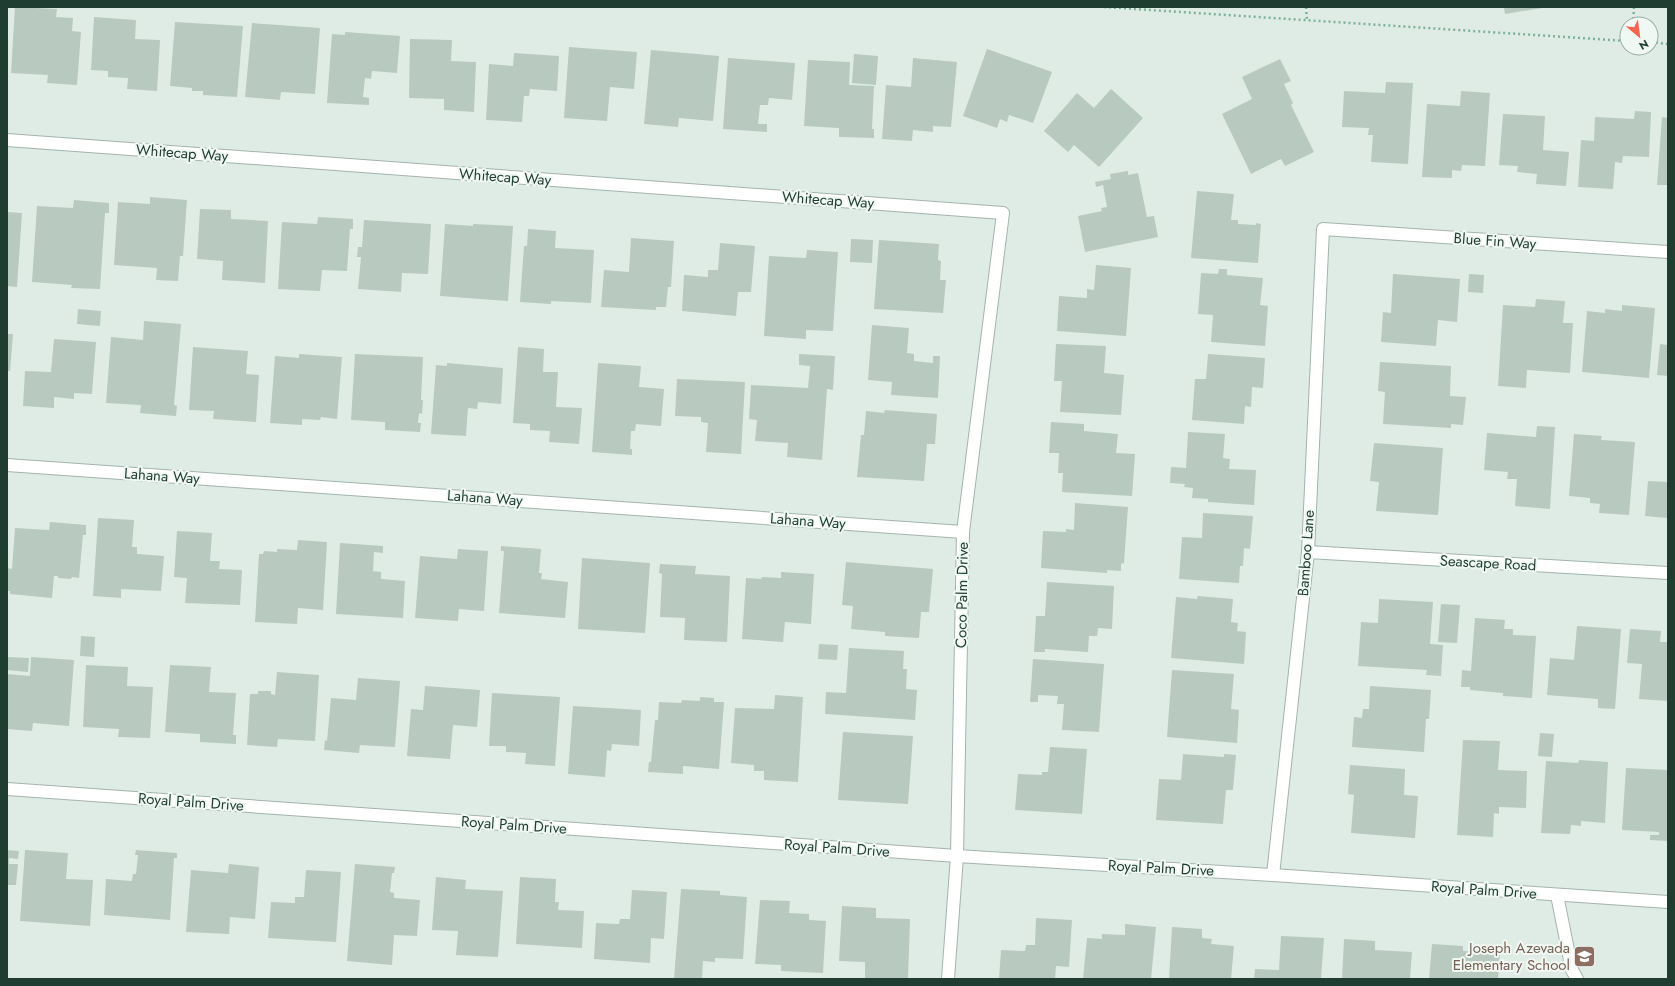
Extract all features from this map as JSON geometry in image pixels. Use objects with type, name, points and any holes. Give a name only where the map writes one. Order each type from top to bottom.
[{"type":"street","name":"Whitecap Way","points":[[7,140],[1002,213]]},
{"type":"street","name":"Coco Palm Drive","points":[[948,979],[957,856],[964,532],[1002,213]]},
{"type":"street","name":"Blue Fin Way","points":[[1323,229],[1668,252]]},
{"type":"street","name":"Bamboo Lane","points":[[1273,875],[1308,552],[1323,229]]},
{"type":"street","name":"Lahana Way","points":[[7,465],[964,532]]},
{"type":"street","name":"Seascape Road","points":[[1308,552],[1668,573]]},
{"type":"street","name":"Royal Palm Drive","points":[[7,789],[957,856],[1273,875],[1668,902]]},
{"type":"street","points":[[1557,895],[1572,970],[1577,979]]},
{"type":"path","points":[[1104,7],[1619,40]]},
{"type":"path","points":[[1306,7],[1307,20]]},
{"type":"building","points":[[15,7],[57,9],[56,17],[73,18],[72,31],[81,32],[77,85],[47,83],[48,75],[11,73]]},
{"type":"building","points":[[1504,7],[1542,7],[1542,8],[1505,14]]},
{"type":"building","points":[[94,17],[136,20],[135,39],[160,40],[157,91],[127,89],[128,78],[108,77],[108,71],[91,70]]},
{"type":"building","points":[[175,22],[243,26],[237,97],[203,95],[203,91],[192,91],[192,88],[170,86]]},
{"type":"building","points":[[252,23],[320,28],[315,94],[281,92],[280,100],[245,97]]},
{"type":"building","points":[[345,32],[400,36],[397,73],[372,71],[371,79],[365,78],[363,97],[369,98],[369,105],[327,103],[332,34],[345,35]]},
{"type":"building","points":[[410,39],[452,40],[451,61],[476,62],[474,112],[444,110],[444,99],[409,98]]},
{"type":"building","points":[[569,47],[637,52],[634,89],[610,87],[607,121],[564,118]]},
{"type":"building","points":[[987,49],[1052,72],[1033,123],[1009,115],[1007,122],[1000,119],[997,128],[963,116]]},
{"type":"building","points":[[651,50],[719,56],[713,121],[679,118],[678,127],[644,124]]},
{"type":"building","points":[[514,53],[559,56],[557,91],[530,89],[529,96],[524,96],[522,122],[486,120],[489,64],[513,66]]},
{"type":"building","points":[[854,54],[878,56],[876,85],[852,83]]},
{"type":"building","points":[[728,58],[795,63],[792,100],[769,98],[768,105],[760,105],[758,124],[767,124],[767,132],[723,129]]},
{"type":"building","points":[[913,58],[957,62],[951,127],[933,126],[933,132],[913,130],[912,141],[882,139],[886,85],[911,87]]},
{"type":"building","points":[[1280,59],[1291,81],[1284,84],[1293,103],[1291,105],[1314,152],[1285,166],[1281,159],[1251,174],[1222,114],[1252,99],[1242,77]]},
{"type":"building","points":[[808,60],[850,62],[849,85],[874,86],[872,129],[874,129],[874,138],[839,137],[839,128],[804,126]]},
{"type":"building","points":[[1386,82],[1413,83],[1408,164],[1371,162],[1373,135],[1368,135],[1369,128],[1342,127],[1344,91],[1385,93]]},
{"type":"building","points":[[1111,89],[1143,118],[1099,167],[1074,145],[1068,152],[1044,131],[1077,93],[1094,108]]},
{"type":"building","points":[[1461,91],[1490,93],[1485,166],[1462,165],[1461,171],[1452,170],[1452,178],[1422,177],[1427,104],[1460,106]]},
{"type":"building","points":[[1635,111],[1651,112],[1649,157],[1623,156],[1622,163],[1615,162],[1613,189],[1578,187],[1581,140],[1594,141],[1595,117],[1634,119]]},
{"type":"building","points":[[1503,114],[1545,116],[1543,150],[1569,152],[1566,186],[1536,184],[1537,174],[1517,172],[1518,166],[1499,165]]},
{"type":"building","points":[[1662,117],[1668,118],[1668,185],[1657,185]]},
{"type":"building","points":[[1128,171],[1128,175],[1138,173],[1147,217],[1154,216],[1158,237],[1085,252],[1078,216],[1102,211],[1101,208],[1107,207],[1103,185],[1096,187],[1095,182],[1111,179],[1110,174]]},
{"type":"building","points":[[1197,191],[1234,194],[1231,220],[1238,220],[1238,224],[1261,224],[1258,263],[1191,258]]},
{"type":"building","points":[[150,197],[187,200],[183,256],[180,256],[178,281],[156,280],[157,268],[114,265],[118,202],[150,204]]},
{"type":"building","points":[[74,200],[109,203],[109,213],[105,213],[100,289],[71,288],[72,285],[32,282],[37,206],[73,208]]},
{"type":"building","points":[[200,209],[231,210],[231,219],[268,221],[265,283],[222,280],[223,261],[197,259]]},
{"type":"building","points":[[7,212],[22,213],[17,287],[7,286]]},
{"type":"building","points":[[318,217],[353,219],[353,229],[350,229],[347,271],[322,270],[320,291],[278,289],[282,222],[317,224]]},
{"type":"building","points":[[364,220],[431,224],[428,274],[402,273],[401,292],[358,289],[361,257],[357,257],[358,247],[362,247]]},
{"type":"building","points":[[445,224],[513,226],[508,301],[440,296]]},
{"type":"building","points":[[528,229],[556,231],[555,248],[594,250],[591,303],[551,301],[551,304],[520,302],[524,246],[527,246]]},
{"type":"building","points":[[631,238],[674,241],[671,287],[668,287],[666,307],[656,307],[656,310],[601,307],[604,270],[629,272]]},
{"type":"building","points":[[851,239],[873,240],[872,263],[850,262]]},
{"type":"building","points":[[879,240],[939,244],[938,260],[941,261],[940,280],[946,280],[943,313],[874,309]]},
{"type":"building","points":[[720,243],[755,246],[751,292],[738,292],[736,316],[682,311],[684,275],[708,277],[708,270],[718,270]]},
{"type":"building","points":[[807,250],[838,252],[833,331],[806,330],[806,339],[764,336],[769,256],[806,258]]},
{"type":"building","points":[[1096,265],[1131,268],[1126,336],[1057,331],[1059,296],[1087,298],[1087,289],[1094,290]]},
{"type":"building","points":[[1219,269],[1227,269],[1227,275],[1263,278],[1260,305],[1268,306],[1265,346],[1211,342],[1213,315],[1198,314],[1201,273],[1218,274]]},
{"type":"building","points":[[1393,274],[1460,279],[1457,322],[1438,320],[1436,346],[1381,342],[1383,312],[1391,313]]},
{"type":"building","points":[[1469,274],[1484,275],[1483,293],[1468,292]]},
{"type":"building","points":[[1536,299],[1565,301],[1563,323],[1573,323],[1570,373],[1527,370],[1526,388],[1498,386],[1503,305],[1535,307]]},
{"type":"building","points":[[1622,305],[1655,308],[1649,378],[1582,372],[1587,311],[1605,313],[1605,309],[1622,311]]},
{"type":"building","points":[[78,309],[101,311],[100,326],[77,324]]},
{"type":"building","points":[[144,321],[181,324],[174,405],[177,406],[176,416],[140,413],[141,405],[106,403],[111,337],[143,340]]},
{"type":"building","points":[[872,325],[909,328],[907,353],[914,354],[914,361],[933,363],[933,356],[940,356],[938,398],[891,395],[892,382],[868,380]]},
{"type":"building","points":[[7,334],[13,334],[10,371],[7,371]]},
{"type":"building","points":[[54,339],[96,342],[92,394],[74,393],[74,399],[54,397],[54,408],[23,406],[25,371],[51,372]]},
{"type":"building","points":[[1056,344],[1106,346],[1104,373],[1124,375],[1121,415],[1060,412],[1062,381],[1054,381]]},
{"type":"building","points":[[1660,344],[1668,345],[1668,376],[1657,375]]},
{"type":"building","points":[[193,347],[248,351],[246,374],[259,375],[256,422],[213,419],[214,411],[189,410]]},
{"type":"building","points":[[518,347],[544,349],[543,372],[558,372],[556,407],[582,408],[579,444],[549,442],[550,431],[530,430],[530,424],[513,423]]},
{"type":"building","points":[[299,354],[342,357],[337,419],[321,417],[320,420],[302,419],[302,425],[270,423],[275,356],[299,358]]},
{"type":"building","points":[[355,354],[423,357],[421,400],[423,400],[422,414],[419,413],[418,423],[421,423],[420,432],[385,430],[385,422],[351,420]]},
{"type":"building","points":[[799,354],[835,356],[833,390],[827,389],[822,460],[787,457],[788,443],[755,441],[757,420],[749,419],[751,385],[808,388],[810,366],[799,365]]},
{"type":"building","points":[[1208,354],[1265,358],[1263,388],[1252,387],[1251,407],[1245,406],[1244,424],[1192,420],[1195,379],[1206,379]]},
{"type":"building","points":[[1380,362],[1451,366],[1450,396],[1466,397],[1463,425],[1451,424],[1451,428],[1383,424],[1385,392],[1378,391]]},
{"type":"building","points":[[447,363],[503,368],[501,404],[478,402],[477,409],[468,408],[466,436],[431,434],[436,365],[447,366]]},
{"type":"building","points":[[598,363],[641,366],[639,387],[664,389],[661,426],[636,424],[635,431],[631,431],[630,449],[632,449],[632,455],[592,452]]},
{"type":"building","points":[[677,379],[745,382],[741,454],[706,452],[708,423],[701,422],[701,417],[675,416]]},
{"type":"building","points":[[885,410],[937,414],[935,444],[927,444],[924,481],[857,477],[861,435],[864,435],[866,411],[884,413]]},
{"type":"building","points":[[1051,422],[1084,424],[1084,431],[1118,434],[1116,453],[1135,454],[1132,496],[1062,492],[1063,473],[1058,473],[1059,453],[1049,453]]},
{"type":"building","points":[[1537,426],[1555,427],[1550,509],[1515,506],[1517,479],[1507,479],[1508,472],[1484,470],[1487,433],[1536,437]]},
{"type":"building","points":[[1188,432],[1225,434],[1223,458],[1230,459],[1229,469],[1256,470],[1254,505],[1208,502],[1208,499],[1192,498],[1193,488],[1184,487],[1185,484],[1170,483],[1171,467],[1186,468]]},
{"type":"building","points":[[1574,434],[1602,436],[1601,440],[1635,442],[1629,515],[1599,513],[1600,504],[1590,503],[1590,498],[1569,496]]},
{"type":"building","points":[[1374,443],[1443,448],[1438,515],[1376,511],[1379,482],[1370,481]]},
{"type":"building","points":[[1648,481],[1668,482],[1668,518],[1645,516]]},
{"type":"building","points":[[1075,503],[1128,507],[1124,563],[1121,564],[1121,571],[1107,570],[1107,573],[1041,568],[1043,531],[1066,532],[1066,529],[1074,530]]},
{"type":"building","points":[[1203,513],[1253,516],[1250,549],[1244,548],[1243,566],[1240,566],[1239,583],[1179,579],[1182,537],[1202,538]]},
{"type":"building","points":[[98,518],[134,520],[132,547],[137,547],[137,554],[164,556],[161,591],[121,589],[121,598],[93,596]]},
{"type":"building","points":[[50,522],[86,525],[86,535],[83,535],[79,578],[58,578],[58,576],[54,576],[52,598],[10,594],[10,591],[7,591],[7,568],[12,569],[15,528],[49,530]]},
{"type":"building","points":[[177,531],[212,533],[210,561],[220,561],[219,569],[242,570],[240,605],[185,603],[187,578],[174,577]]},
{"type":"building","points":[[298,540],[327,542],[323,610],[298,608],[297,624],[255,622],[259,554],[263,554],[264,551],[277,552],[277,549],[297,550]]},
{"type":"building","points":[[340,543],[383,546],[383,553],[374,552],[373,571],[381,572],[381,579],[405,581],[403,618],[336,614]]},
{"type":"building","points":[[501,546],[541,549],[539,573],[542,573],[541,579],[568,582],[565,618],[499,613],[504,551],[501,551]]},
{"type":"building","points":[[458,549],[488,551],[484,611],[459,609],[458,621],[415,618],[420,556],[457,559]]},
{"type":"building","points":[[582,558],[650,563],[645,633],[578,629]]},
{"type":"building","points":[[846,562],[933,569],[929,612],[921,612],[919,638],[885,636],[885,632],[851,629],[853,606],[842,605]]},
{"type":"building","points":[[660,564],[696,566],[695,574],[730,576],[727,642],[684,640],[685,618],[660,617],[662,574],[659,573]]},
{"type":"building","points":[[781,572],[814,574],[811,624],[785,622],[783,642],[742,639],[746,578],[781,578]]},
{"type":"building","points":[[1047,582],[1114,586],[1112,629],[1098,628],[1097,636],[1089,636],[1088,652],[1045,649],[1045,652],[1034,652],[1036,616],[1045,616]]},
{"type":"building","points":[[1198,596],[1233,599],[1231,622],[1238,623],[1237,631],[1246,632],[1244,664],[1171,658],[1176,597],[1197,599]]},
{"type":"building","points":[[1379,599],[1433,602],[1430,644],[1443,645],[1441,676],[1426,675],[1427,670],[1358,666],[1361,622],[1378,623]]},
{"type":"building","points":[[1441,604],[1460,605],[1457,643],[1438,642]]},
{"type":"building","points":[[1475,618],[1505,620],[1504,629],[1513,629],[1513,635],[1536,636],[1532,698],[1503,696],[1503,693],[1470,690],[1470,687],[1461,687],[1462,670],[1471,671]]},
{"type":"building","points":[[1577,626],[1621,629],[1615,709],[1598,708],[1598,699],[1547,695],[1550,658],[1574,660]]},
{"type":"building","points":[[1630,629],[1661,631],[1660,642],[1668,642],[1668,701],[1639,699],[1642,664],[1627,663]]},
{"type":"building","points":[[81,636],[95,637],[94,657],[80,656]]},
{"type":"building","points":[[819,644],[838,645],[837,660],[818,659]]},
{"type":"building","points":[[849,648],[904,651],[903,669],[907,669],[906,689],[917,690],[915,720],[825,714],[826,692],[846,693]]},
{"type":"building","points":[[7,657],[29,658],[28,672],[7,670]]},
{"type":"building","points":[[31,657],[74,660],[69,726],[33,723],[32,731],[7,729],[7,674],[30,676]]},
{"type":"building","points":[[1033,659],[1104,664],[1099,732],[1062,730],[1064,704],[1057,704],[1058,696],[1038,695],[1038,702],[1030,702]]},
{"type":"building","points":[[86,665],[128,667],[127,686],[153,687],[150,738],[118,737],[119,729],[83,727]]},
{"type":"building","points":[[170,665],[211,667],[209,692],[236,693],[233,735],[236,735],[236,744],[200,742],[200,734],[165,732]]},
{"type":"building","points":[[1172,670],[1234,674],[1231,709],[1239,710],[1237,743],[1167,737]]},
{"type":"building","points":[[277,672],[319,675],[315,741],[278,739],[277,747],[247,745],[250,694],[258,694],[258,691],[271,691],[271,694],[275,695]]},
{"type":"building","points":[[358,678],[400,681],[395,747],[360,745],[359,753],[324,750],[325,740],[327,741],[331,698],[356,700]]},
{"type":"building","points":[[425,686],[480,690],[477,727],[453,725],[450,759],[407,756],[411,709],[423,710]]},
{"type":"building","points":[[1370,686],[1431,690],[1429,719],[1426,719],[1424,752],[1352,747],[1354,717],[1362,718],[1363,709],[1369,709]]},
{"type":"building","points":[[492,693],[560,697],[555,766],[525,764],[526,753],[506,752],[506,746],[489,746]]},
{"type":"building","points":[[775,695],[803,697],[798,782],[764,780],[764,771],[754,771],[754,765],[731,763],[735,708],[774,709]]},
{"type":"building","points":[[700,697],[714,698],[714,702],[724,702],[719,769],[683,766],[683,774],[648,772],[649,762],[651,762],[655,720],[658,720],[659,702],[681,703],[682,700],[700,701]]},
{"type":"building","points":[[573,706],[641,710],[639,746],[612,744],[611,751],[607,750],[605,777],[568,774]]},
{"type":"building","points":[[843,732],[913,736],[908,804],[838,800]]},
{"type":"building","points":[[1540,733],[1554,734],[1552,757],[1538,756]]},
{"type":"building","points":[[1463,740],[1500,741],[1498,770],[1527,771],[1526,808],[1499,807],[1499,814],[1494,813],[1493,837],[1457,835]]},
{"type":"building","points":[[1050,747],[1087,749],[1082,814],[1015,810],[1018,774],[1042,775],[1042,772],[1048,772]]},
{"type":"building","points":[[1183,754],[1224,757],[1224,754],[1236,755],[1233,790],[1226,790],[1223,824],[1156,820],[1159,779],[1181,780]]},
{"type":"building","points":[[1579,760],[1608,762],[1605,823],[1581,821],[1581,826],[1571,825],[1570,834],[1541,833],[1546,761],[1578,763]]},
{"type":"building","points":[[1350,765],[1405,769],[1404,795],[1418,796],[1415,838],[1351,833],[1354,795],[1348,794]]},
{"type":"building","points":[[1626,768],[1668,770],[1668,841],[1650,840],[1650,835],[1659,835],[1659,832],[1622,830]]},
{"type":"building","points":[[7,850],[19,851],[18,859],[9,858],[9,864],[18,864],[16,885],[7,885]]},
{"type":"building","points":[[25,850],[68,853],[66,879],[93,880],[90,926],[20,921]]},
{"type":"building","points":[[136,850],[177,853],[177,858],[174,858],[170,920],[104,915],[106,879],[132,881],[133,874],[136,874],[138,855],[135,855]]},
{"type":"building","points":[[229,864],[259,867],[255,919],[230,917],[229,934],[186,932],[191,870],[228,873]]},
{"type":"building","points":[[355,864],[395,867],[394,873],[392,873],[390,892],[394,893],[394,898],[420,900],[417,936],[394,935],[392,965],[347,961]]},
{"type":"building","points":[[306,870],[341,872],[336,942],[268,938],[271,902],[295,903],[295,897],[304,897]]},
{"type":"building","points":[[436,877],[466,880],[465,889],[503,891],[498,957],[456,955],[458,931],[432,930]]},
{"type":"building","points":[[520,877],[556,879],[555,902],[559,902],[558,910],[584,911],[582,948],[516,944]]},
{"type":"building","points":[[681,889],[720,891],[720,895],[747,897],[743,959],[715,958],[715,962],[703,961],[702,979],[674,979]]},
{"type":"building","points":[[632,890],[667,892],[664,939],[651,938],[650,963],[594,959],[596,923],[619,924],[620,919],[630,919]]},
{"type":"building","points":[[760,900],[790,901],[789,913],[809,914],[809,920],[826,921],[823,973],[781,971],[781,965],[755,964]]},
{"type":"building","points":[[842,906],[876,908],[876,918],[910,919],[908,979],[865,979],[865,962],[839,961]]},
{"type":"building","points":[[1036,918],[1072,920],[1069,967],[1056,966],[1055,979],[999,979],[1001,950],[1025,951],[1026,945],[1035,945]]},
{"type":"building","points":[[1125,924],[1156,927],[1151,979],[1083,979],[1087,938],[1102,939],[1102,934],[1125,935]]},
{"type":"building","points":[[1172,927],[1202,929],[1202,938],[1212,939],[1211,944],[1234,946],[1231,979],[1169,979]]},
{"type":"building","points":[[1281,936],[1324,938],[1321,979],[1254,979],[1255,969],[1279,970]]},
{"type":"building","points":[[1344,939],[1375,941],[1375,950],[1412,952],[1410,979],[1342,979]]},
{"type":"building","points":[[1432,944],[1463,946],[1463,951],[1500,953],[1498,979],[1429,979]]},
{"type":"place","name":"Joseph Azevada Elementary School","points":[[1585,957]]}]
